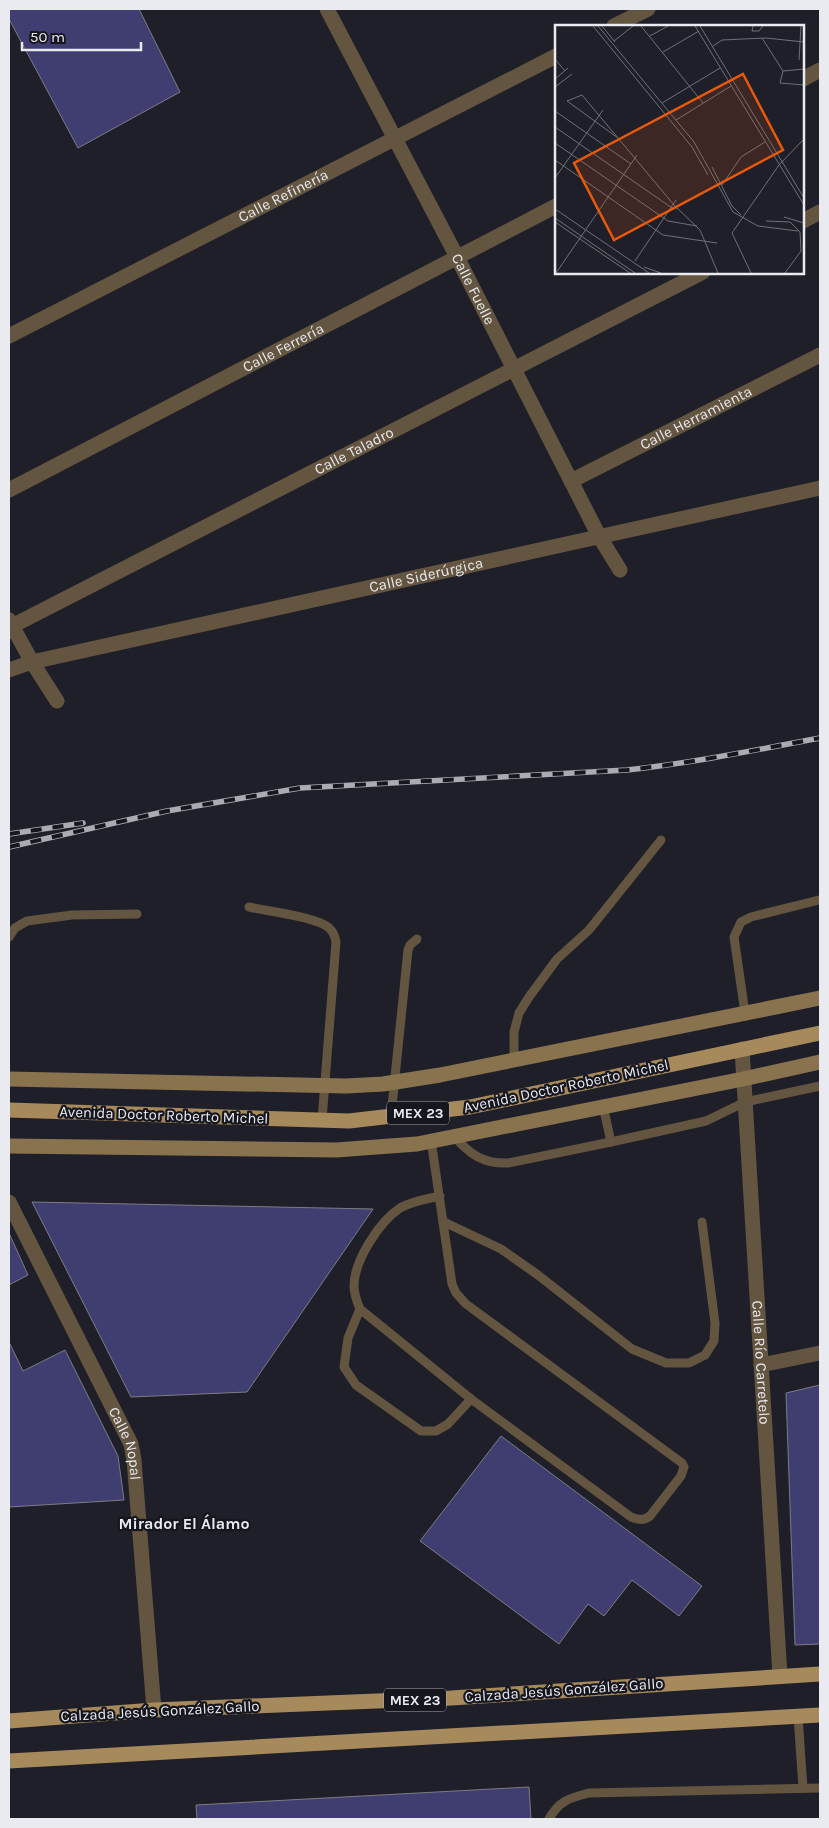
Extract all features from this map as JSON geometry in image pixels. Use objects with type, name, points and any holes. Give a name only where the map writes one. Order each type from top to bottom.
[{"type":"main road","points":[[9,1079],[324,1085],[394,1082],[514,1060],[820,998]]},
{"type":"main road","name":"Avenida Doctor Roberto Michel","points":[[9,1110],[349,1121],[470,1107],[820,1033]]},
{"type":"main road","name":"Avenida Doctor Roberto Michel","points":[[9,1146],[336,1150],[417,1144],[820,1062]]},
{"type":"main road","name":"Calzada Jesús González Gallo","points":[[9,1721],[154,1710],[451,1698],[820,1674]]},
{"type":"main road","points":[[9,1762],[820,1715]]},
{"type":"street","name":"Calle Fuelle","points":[[327,9],[457,257],[599,536],[620,570]]},
{"type":"street","points":[[616,25],[648,9]]},
{"type":"street","name":"Calle Refinería","points":[[9,336],[555,57]]},
{"type":"street","points":[[804,78],[820,70]]},
{"type":"street","name":"Calle Ferrería","points":[[9,490],[555,207]]},
{"type":"street","points":[[804,220],[820,212]]},
{"type":"street","name":"Calle Taladro","points":[[10,625],[515,370],[699,274]]},
{"type":"street","name":"Calle Herramienta","points":[[571,481],[820,355]]},
{"type":"street","name":"Calle Siderúrgica","points":[[9,670],[32,662],[820,488]]},
{"type":"street","points":[[10,625],[57,701]]},
{"type":"street","name":"Calle Río Carretelo","points":[[742,1050],[780,1676]]},
{"type":"street","name":"Calle Nopal","points":[[9,1202],[131,1444],[135,1469],[154,1710]]},
{"type":"street","points":[[761,1365],[820,1353]]},
{"type":"lane","points":[[514,1060],[514,1032],[520,1014],[529,998],[557,959],[589,930],[661,840]]},
{"type":"lane","points":[[745,1013],[734,937],[741,922],[751,916],[819,900]]},
{"type":"lane","points":[[249,907],[316,922],[328,927],[333,932],[336,942],[322,1120]]},
{"type":"lane","points":[[9,937],[15,928],[27,921],[72,915],[138,914]]},
{"type":"lane","points":[[391,1116],[408,950],[410,945],[417,939]]},
{"type":"lane","points":[[454,1136],[465,1149],[486,1162],[508,1163],[706,1121],[745,1102],[820,1086]]},
{"type":"lane","points":[[603,1106],[611,1142]]},
{"type":"lane","points":[[432,1140],[444,1222],[452,1284],[456,1293],[466,1304],[679,1459],[684,1467],[683,1472],[650,1516],[641,1520],[636,1519],[471,1399],[360,1308],[354,1286],[359,1264],[373,1237],[399,1209],[414,1202],[440,1196]]},
{"type":"lane","points":[[444,1222],[501,1249],[538,1275],[632,1349],[666,1363],[689,1363],[705,1355],[714,1341],[715,1323],[702,1222]]},
{"type":"lane","points":[[360,1308],[348,1338],[344,1367],[356,1385],[420,1432],[436,1431],[448,1424],[471,1399]]},
{"type":"lane","points":[[798,1716],[803,1788]]},
{"type":"lane","points":[[549,1819],[555,1808],[570,1798],[588,1793],[820,1788]]},
{"type":"building","points":[[9,9],[139,9],[180,92],[78,148],[9,19]]},
{"type":"building","points":[[32,1202],[373,1209],[247,1392],[131,1397]]},
{"type":"building","points":[[9,1233],[28,1275],[9,1285]]},
{"type":"building","points":[[9,1342],[23,1371],[65,1350],[118,1456],[124,1500],[9,1507]]},
{"type":"building","points":[[820,1385],[820,1644],[795,1645],[786,1393]]},
{"type":"building","points":[[501,1436],[702,1586],[679,1616],[632,1580],[604,1616],[588,1604],[559,1644],[420,1541]]},
{"type":"building","points":[[529,1787],[531,1819],[197,1819],[196,1805]]},
{"type":"railway","points":[[9,847],[167,811],[300,788],[627,770],[700,760],[820,738]]},
{"type":"railway","points":[[9,834],[83,823]]},
{"type":"district","name":"Mirador El Álamo","points":[[184,1523]]}]
